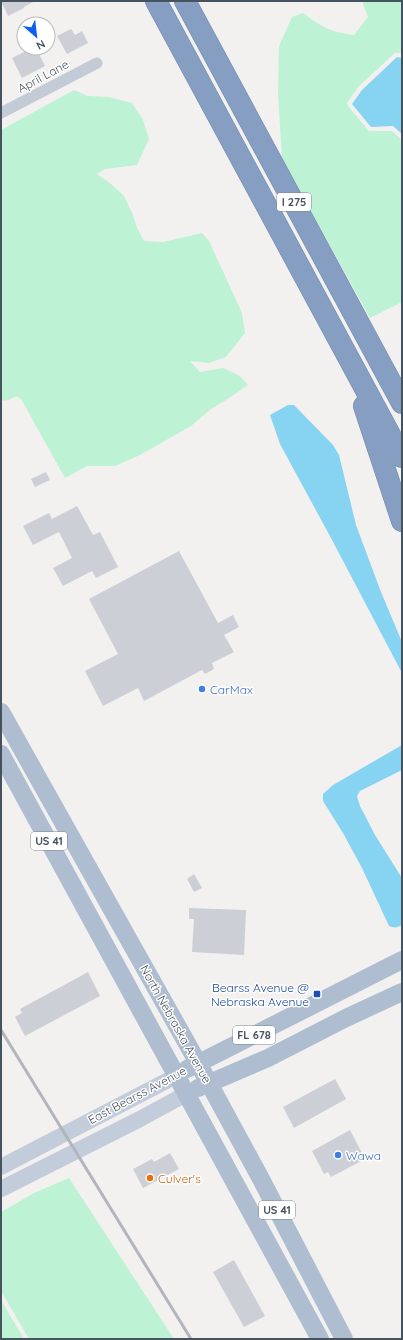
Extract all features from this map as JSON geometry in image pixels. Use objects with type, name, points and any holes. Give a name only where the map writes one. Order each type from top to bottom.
[{"type":"highway","name":"I 275","points":[[156,1],[402,457]]},
{"type":"highway","name":"I 275","points":[[185,1],[402,403]]},
{"type":"highway","points":[[346,353],[402,521]]},
{"type":"highway","points":[[387,376],[402,395]]},
{"type":"main road","name":"North Nebraska Avenue","points":[[1,712],[198,1063],[261,1179],[344,1339]]},
{"type":"main road","name":"North Nebraska Avenue","points":[[1,754],[320,1339]]},
{"type":"main road","points":[[22,793],[41,783]]},
{"type":"main road","name":"East Bearss Avenue","points":[[1,1167],[176,1076],[198,1063],[402,960]]},
{"type":"main road","name":"East Bearss Avenue","points":[[1,1189],[208,1083],[268,1058],[346,1018],[402,992]]},
{"type":"main road","points":[[308,1318],[315,1316],[321,1319],[327,1324],[335,1339]]},
{"type":"street","name":"April Lane","points":[[1,113],[97,63]]},
{"type":"green space","points":[[363,1],[402,1],[402,53],[395,53],[359,86],[347,103],[369,131],[392,131],[402,140],[402,302],[370,318],[282,159],[278,95],[279,46],[292,17],[303,13],[327,28],[354,35],[368,17]]},
{"type":"green space","points":[[74,90],[88,96],[109,97],[132,103],[143,120],[149,139],[137,165],[105,169],[97,174],[124,196],[144,241],[163,242],[202,233],[209,241],[242,313],[245,333],[226,357],[209,363],[190,361],[200,372],[223,368],[240,376],[248,385],[211,409],[191,426],[140,455],[115,466],[87,466],[65,478],[21,399],[16,396],[9,400],[3,401],[1,397],[1,130]]},
{"type":"green space","points":[[69,1178],[174,1339],[29,1339],[1,1291],[1,1212],[34,1193]]},
{"type":"green space","points":[[1,1300],[24,1339],[1,1339]]},
{"type":"water","points":[[397,57],[402,58],[402,134],[393,126],[371,127],[352,104],[362,90]]},
{"type":"water","points":[[288,405],[294,405],[333,445],[339,455],[356,525],[381,592],[402,642],[402,673],[280,444],[270,415]]},
{"type":"water","points":[[402,745],[402,770],[360,791],[357,796],[360,806],[375,835],[402,878],[402,925],[394,927],[389,926],[362,868],[323,801],[323,794],[333,785]]},
{"type":"building","points":[[1,1],[35,1],[8,16]]},
{"type":"building","points":[[71,29],[75,35],[82,31],[88,43],[67,54],[57,36]]},
{"type":"building","points":[[16,56],[40,56],[45,66],[22,78],[12,58]]},
{"type":"building","points":[[46,472],[50,480],[35,487],[31,479]]},
{"type":"building","points":[[77,506],[93,535],[100,532],[118,567],[96,578],[92,571],[63,586],[53,568],[72,558],[59,532],[33,545],[23,526],[49,513],[52,519]]},
{"type":"building","points":[[179,551],[218,623],[233,615],[239,627],[224,635],[234,652],[212,663],[214,669],[205,674],[202,670],[144,701],[138,688],[103,706],[85,671],[118,654],[89,599]]},
{"type":"building","points":[[194,874],[202,888],[194,892],[187,879]]},
{"type":"building","points":[[189,908],[246,910],[244,955],[192,952],[194,919],[189,919]]},
{"type":"building","points":[[88,972],[100,996],[25,1036],[15,1017],[22,1013],[20,1009]]},
{"type":"building","points":[[335,1079],[346,1099],[294,1128],[283,1107]]},
{"type":"building","name":"Wawa","points":[[350,1130],[365,1159],[331,1177],[328,1172],[324,1174],[312,1151]]},
{"type":"building","name":"Culver's","points":[[170,1153],[179,1169],[143,1188],[133,1169],[152,1159],[154,1162]]},
{"type":"building","points":[[234,1260],[265,1316],[244,1327],[213,1272]]},
{"type":"railway","points":[[1,1030],[191,1339]]},
{"type":"place","name":"CarMax","points":[[202,689]]},
{"type":"place","name":"Bearss Avenue @ Nebraska Avenue","points":[[317,994]]},
{"type":"place","name":"Wawa","points":[[338,1155]]},
{"type":"place","name":"Culver's","points":[[150,1178]]}]
